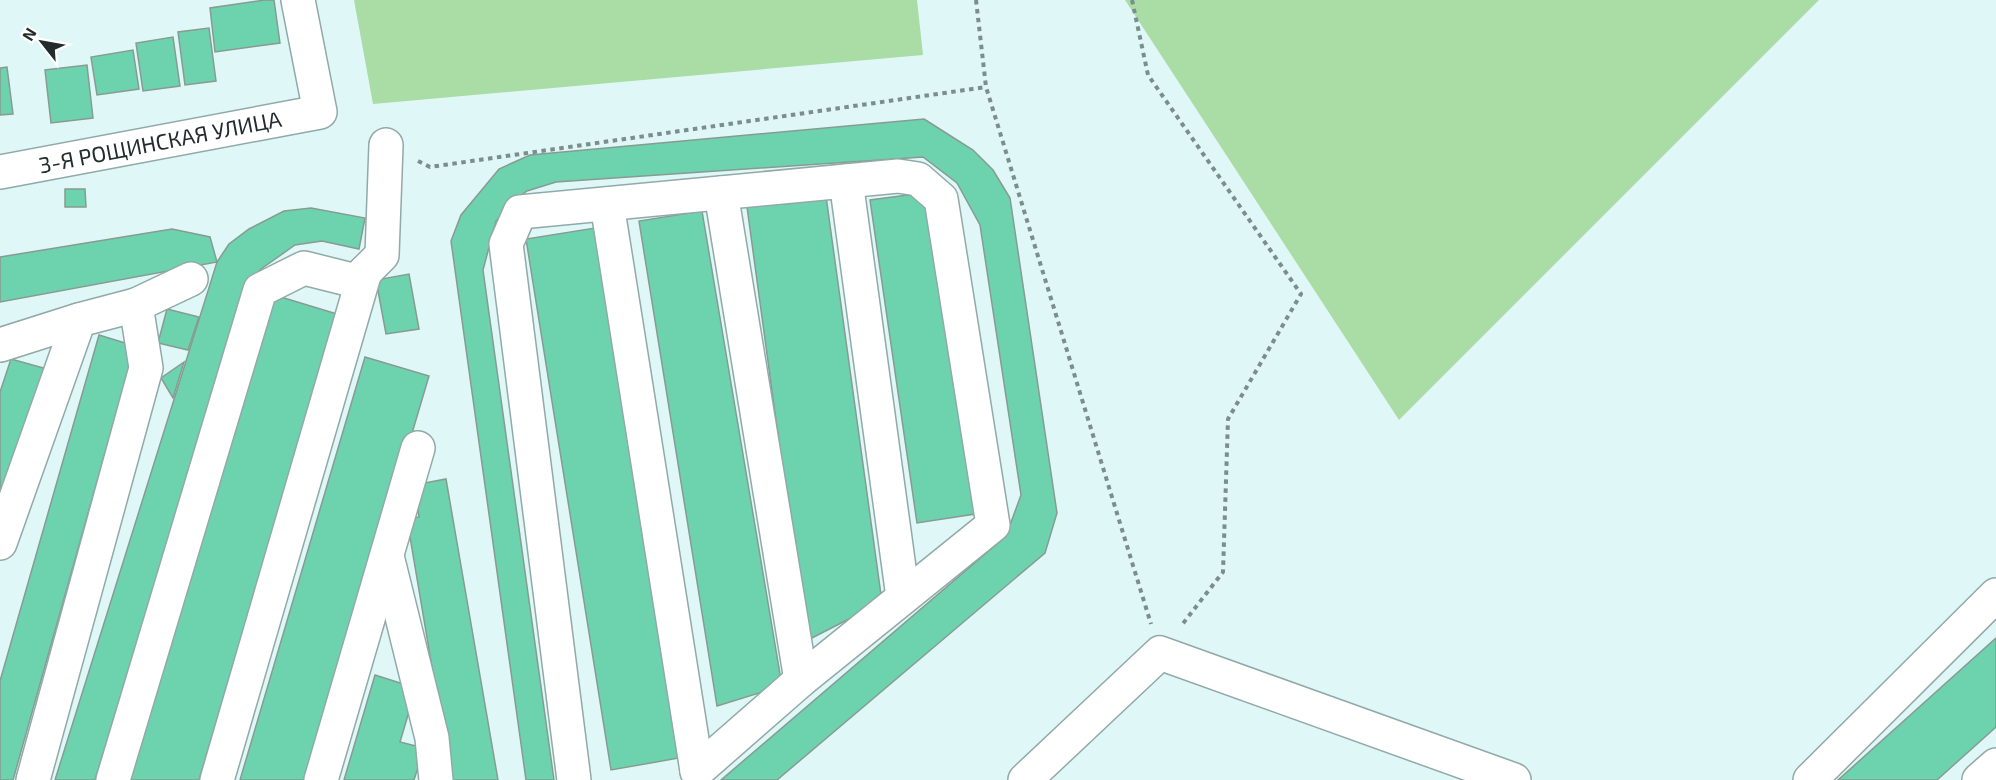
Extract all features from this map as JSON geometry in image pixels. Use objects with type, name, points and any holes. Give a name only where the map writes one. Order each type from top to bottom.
[{"type":"street","name":"3-Я РОЩИНСКАЯ УЛИЦА","points":[[0,172],[320,112],[298,0]]},
{"type":"street","points":[[113,780],[260,290],[304,268],[356,281],[381,255],[386,145]]},
{"type":"street","points":[[574,780],[506,244],[520,212],[898,176],[918,179],[941,199],[993,525],[801,680],[694,777]]},
{"type":"street","points":[[846,181],[903,597]]},
{"type":"street","points":[[721,193],[801,680]]},
{"type":"street","points":[[607,204],[694,777]]},
{"type":"street","points":[[217,780],[365,272]]},
{"type":"street","points":[[0,345],[136,305],[191,279]]},
{"type":"street","points":[[33,780],[146,369],[136,305]]},
{"type":"street","points":[[0,543],[79,320]]},
{"type":"street","points":[[321,780],[418,448]]},
{"type":"street","points":[[387,554],[432,738],[436,780]]},
{"type":"street","points":[[1810,780],[1996,595]]},
{"type":"street","points":[[1025,780],[1160,653],[1514,780]]},
{"type":"street","points":[[1979,780],[1996,765]]},
{"type":"path","points":[[976,0],[986,87],[1160,653]]},
{"type":"path","points":[[1132,0],[1148,75],[1301,294],[1228,419],[1222,572],[1160,653]]},
{"type":"path","points":[[386,145],[430,167],[986,87]]},
{"type":"green space","points":[[354,0],[917,0],[923,55],[373,104]]},
{"type":"green space","points":[[1125,0],[1819,0],[1399,420]]},
{"type":"building","points":[[274,0],[280,43],[215,52],[210,8]]},
{"type":"building","points":[[209,28],[216,81],[185,85],[178,32]]},
{"type":"building","points":[[173,37],[180,86],[143,91],[136,43]]},
{"type":"building","points":[[133,50],[139,89],[97,95],[91,57]]},
{"type":"building","points":[[87,65],[93,118],[51,123],[45,70]]},
{"type":"building","points":[[7,67],[13,114],[0,115],[0,68]]},
{"type":"building","points":[[924,119],[973,150],[993,170],[1010,198],[1057,513],[1045,553],[777,780],[721,780],[1006,536],[1021,495],[980,225],[957,183],[923,157],[556,182],[527,191],[510,204],[496,221],[483,270],[554,780],[526,780],[451,241],[461,215],[499,169],[530,155]]},
{"type":"building","points":[[65,189],[85,189],[86,207],[65,207]]},
{"type":"building","points":[[915,194],[932,212],[975,514],[917,523],[870,200]]},
{"type":"building","points":[[826,196],[882,602],[806,641],[747,207]]},
{"type":"building","points":[[311,208],[365,218],[359,249],[322,241],[295,245],[261,269],[245,290],[95,780],[55,780],[217,262],[229,244],[249,229],[284,211]]},
{"type":"building","points":[[702,211],[782,686],[717,706],[639,221]]},
{"type":"building","points":[[595,228],[679,758],[611,770],[526,239]]},
{"type":"building","points":[[172,229],[210,237],[217,262],[0,302],[0,257]]},
{"type":"building","points":[[409,274],[419,329],[386,334],[376,280]]},
{"type":"building","points":[[271,294],[337,314],[199,780],[128,780]]},
{"type":"building","points":[[167,309],[199,317],[188,350],[158,343]]},
{"type":"building","points":[[99,335],[135,346],[13,780],[0,780],[0,681]]},
{"type":"building","points":[[365,357],[429,376],[309,780],[240,780]]},
{"type":"building","points":[[11,359],[47,369],[0,503],[0,392]]},
{"type":"building","points":[[184,362],[173,398],[161,378]]},
{"type":"building","points":[[446,479],[498,780],[451,780],[407,519],[419,517],[414,485]]},
{"type":"building","points":[[1996,638],[1996,727],[1937,780],[1838,780]]},
{"type":"building","points":[[375,675],[416,688],[400,742],[424,748],[414,780],[344,780]]}]
